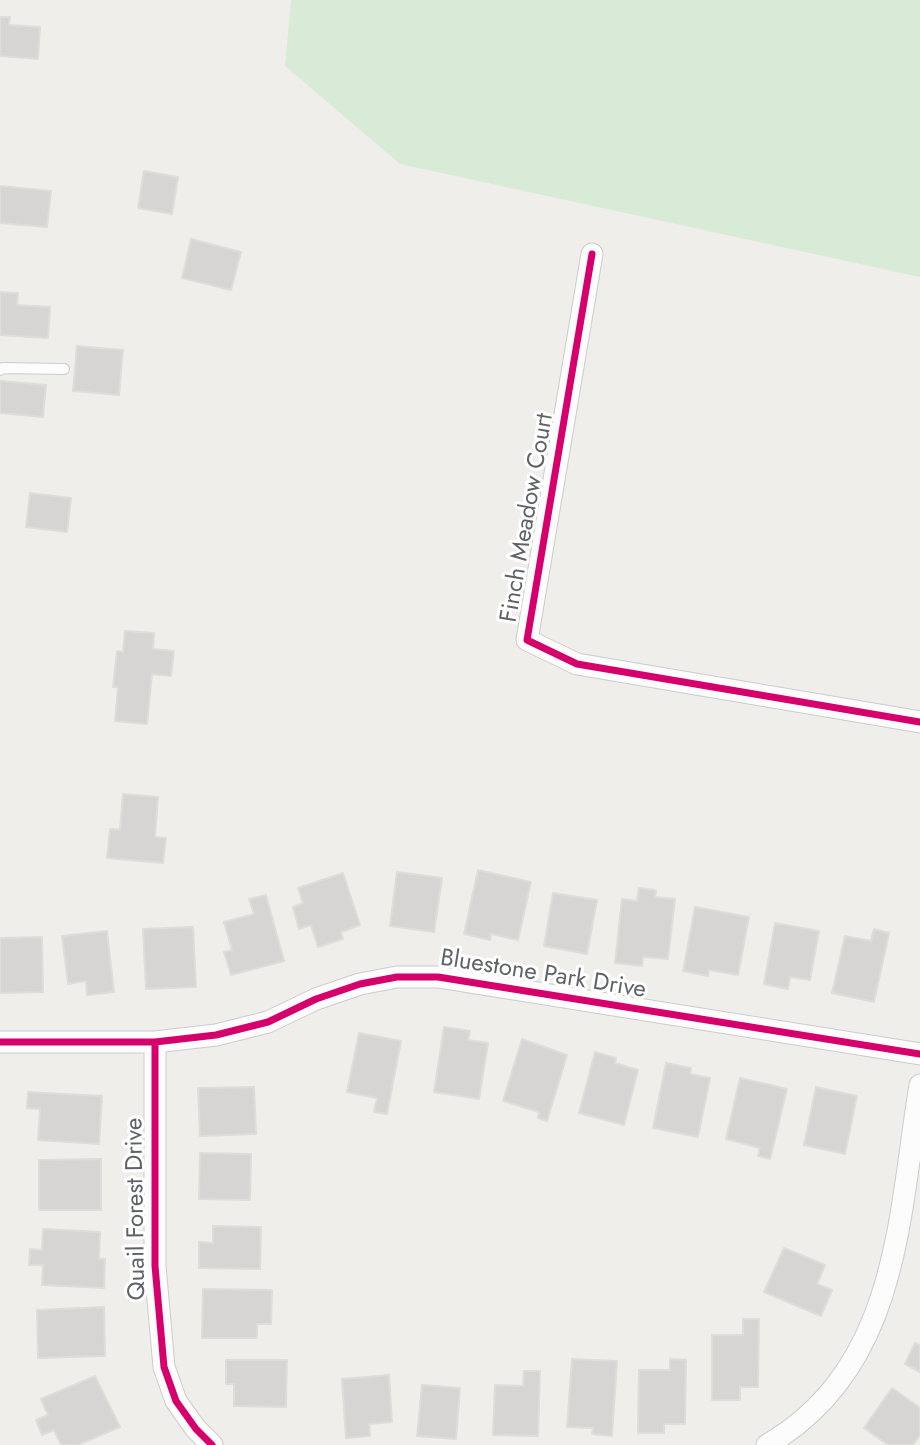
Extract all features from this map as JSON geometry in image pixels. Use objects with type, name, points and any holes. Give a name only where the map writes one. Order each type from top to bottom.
[{"type":"street","name":"Finch Meadow Court","points":[[592,254],[527,640],[577,663],[920,722]]},
{"type":"street","name":"Bluestone Park Drive","points":[[0,1042],[155,1042],[216,1035],[268,1022],[316,999],[359,984],[397,977],[438,977],[920,1054]]},
{"type":"street","name":"Quail Forest Drive","points":[[155,1042],[155,1266],[164,1367],[176,1401],[212,1445]]},
{"type":"street","points":[[767,1445],[819,1406],[850,1368],[872,1330],[886,1288],[920,1085]]},
{"type":"lane","points":[[0,370],[64,369]]},
{"type":"green space","points":[[291,0],[920,0],[920,277],[400,164],[285,66]]},
{"type":"building","points":[[0,17],[10,17],[9,25],[40,27],[38,59],[0,56]]},
{"type":"building","points":[[144,171],[178,177],[172,214],[138,208]]},
{"type":"building","points":[[0,186],[51,191],[47,227],[0,223]]},
{"type":"building","points":[[191,239],[241,252],[231,290],[182,278]]},
{"type":"building","points":[[0,292],[18,293],[17,305],[50,307],[48,338],[0,335]]},
{"type":"building","points":[[77,346],[123,350],[119,395],[73,391]]},
{"type":"building","points":[[0,381],[46,385],[43,417],[0,413]]},
{"type":"building","points":[[30,493],[71,498],[67,532],[26,527]]},
{"type":"building","points":[[125,631],[154,633],[153,649],[174,651],[171,676],[152,674],[147,724],[115,721],[118,687],[113,687],[117,651],[123,652]]},
{"type":"building","points":[[123,794],[158,797],[155,837],[166,838],[163,863],[107,858],[110,829],[120,830]]},
{"type":"building","points":[[478,870],[531,882],[518,940],[491,934],[490,940],[464,934]]},
{"type":"building","points":[[397,872],[442,878],[434,932],[390,926]]},
{"type":"building","points":[[343,873],[360,925],[341,932],[343,939],[318,947],[311,925],[299,929],[293,907],[303,903],[298,888]]},
{"type":"building","points":[[639,888],[656,890],[655,897],[675,899],[668,959],[643,957],[642,966],[615,963],[622,899],[637,901]]},
{"type":"building","points":[[553,893],[597,900],[587,954],[544,946]]},
{"type":"building","points":[[266,895],[284,961],[231,975],[224,952],[232,950],[224,922],[254,914],[249,899]]},
{"type":"building","points":[[695,907],[749,917],[738,975],[709,970],[708,976],[683,971]]},
{"type":"building","points":[[775,923],[819,931],[810,980],[790,977],[788,989],[764,984]]},
{"type":"building","points":[[193,927],[196,987],[146,989],[143,929]]},
{"type":"building","points":[[874,929],[889,933],[874,1002],[832,993],[845,936],[871,941]]},
{"type":"building","points":[[107,931],[114,992],[87,995],[86,981],[68,984],[62,936]]},
{"type":"building","points":[[42,937],[43,992],[0,993],[0,938]]},
{"type":"building","points":[[444,1027],[470,1031],[468,1040],[488,1043],[479,1099],[434,1092]]},
{"type":"building","points":[[359,1033],[401,1041],[387,1114],[374,1112],[377,1098],[347,1092]]},
{"type":"building","points":[[522,1039],[567,1055],[547,1121],[538,1118],[539,1112],[503,1101]]},
{"type":"building","points":[[595,1052],[616,1058],[615,1063],[638,1070],[624,1125],[579,1113]]},
{"type":"building","points":[[666,1063],[691,1068],[690,1074],[710,1078],[698,1137],[653,1128]]},
{"type":"building","points":[[740,1078],[787,1089],[770,1159],[758,1156],[760,1148],[726,1139]]},
{"type":"building","points":[[254,1087],[256,1134],[200,1136],[198,1088]]},
{"type":"building","points":[[816,1087],[857,1096],[845,1154],[804,1145]]},
{"type":"building","points":[[28,1092],[102,1096],[99,1144],[38,1140],[40,1109],[27,1108]]},
{"type":"building","points":[[200,1153],[251,1154],[250,1200],[199,1199]]},
{"type":"building","points":[[101,1159],[101,1210],[39,1210],[39,1160]]},
{"type":"building","points":[[213,1226],[261,1227],[260,1269],[199,1268],[199,1242],[213,1243]]},
{"type":"building","points":[[43,1229],[100,1232],[99,1259],[105,1259],[104,1288],[42,1285],[43,1265],[29,1265],[30,1249],[42,1250]]},
{"type":"building","points":[[784,1248],[825,1265],[817,1284],[832,1290],[821,1316],[764,1292]]},
{"type":"building","points":[[203,1289],[272,1290],[271,1324],[257,1324],[257,1338],[202,1338]]},
{"type":"building","points":[[104,1307],[105,1356],[38,1358],[37,1310]]},
{"type":"building","points":[[743,1319],[759,1319],[758,1387],[740,1387],[740,1400],[712,1400],[712,1335],[743,1335]]},
{"type":"building","points":[[915,1343],[920,1345],[920,1372],[905,1364]]},
{"type":"building","points":[[572,1359],[617,1361],[612,1436],[592,1434],[593,1428],[567,1427]]},
{"type":"building","points":[[670,1359],[686,1360],[685,1424],[664,1424],[664,1433],[638,1433],[639,1370],[670,1370]]},
{"type":"building","points":[[226,1360],[287,1360],[286,1407],[234,1406],[234,1384],[226,1384]]},
{"type":"building","points":[[524,1371],[540,1371],[538,1436],[493,1435],[495,1385],[523,1386]]},
{"type":"building","points":[[389,1375],[392,1422],[369,1424],[370,1436],[346,1438],[342,1379]]},
{"type":"building","points":[[95,1376],[120,1427],[78,1445],[61,1445],[54,1430],[42,1435],[36,1420],[48,1415],[41,1399]]},
{"type":"building","points":[[422,1385],[460,1388],[456,1439],[417,1436]]},
{"type":"building","points":[[892,1388],[920,1408],[920,1435],[913,1445],[888,1445],[864,1428]]},
{"type":"cycle path","points":[[592,254],[527,640],[577,664],[920,722]]},
{"type":"cycle path","points":[[0,1042],[155,1042],[216,1035],[268,1022],[316,999],[360,984],[397,977],[438,977],[920,1054]]},
{"type":"cycle path","points":[[155,1042],[155,1266],[164,1367],[176,1401],[196,1429],[212,1445]]}]
